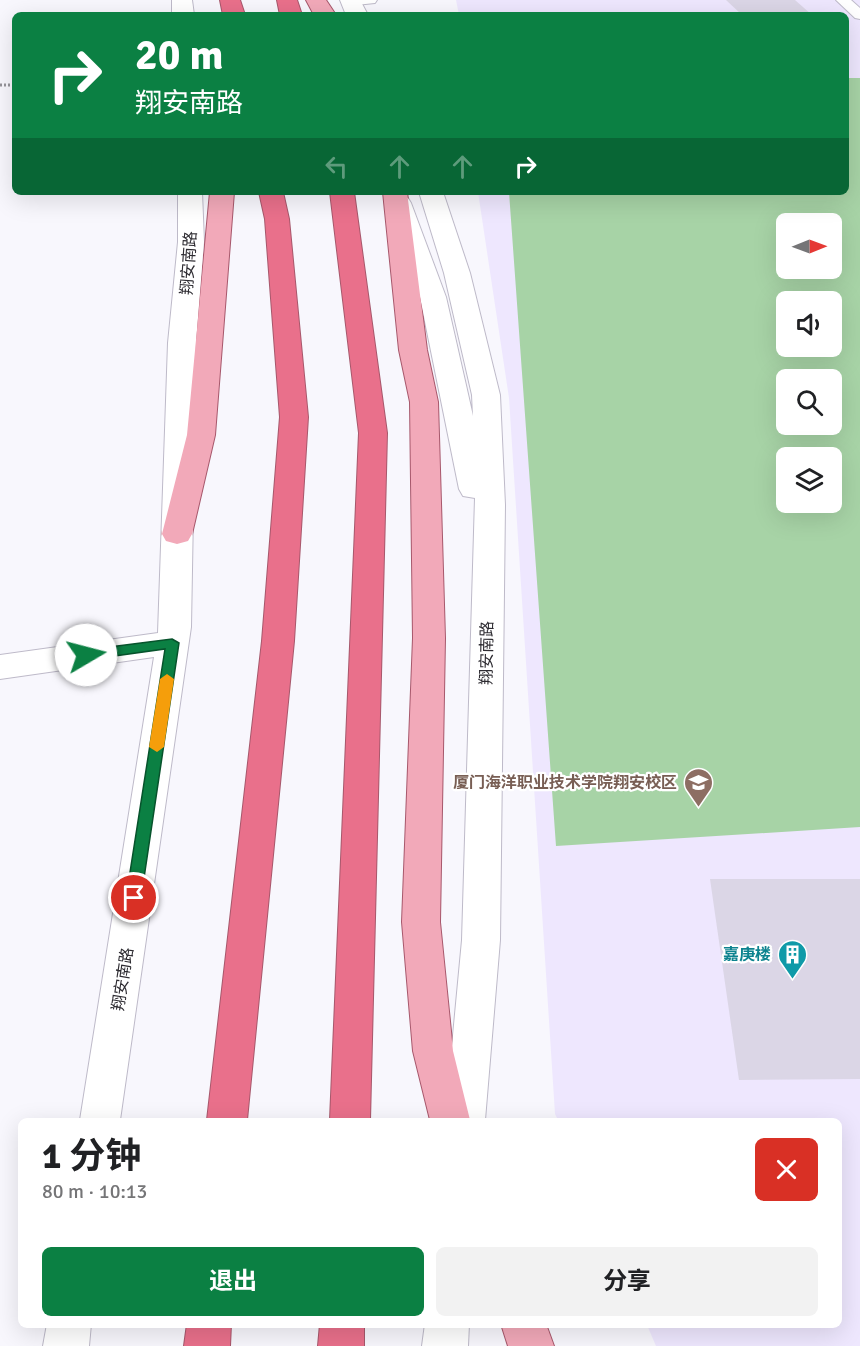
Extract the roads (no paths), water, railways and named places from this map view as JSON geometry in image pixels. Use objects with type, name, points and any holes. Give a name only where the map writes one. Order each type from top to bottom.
[{"type":"highway","points":[[227,1118],[278,641],[294,417],[277,219],[273,195]]},
{"type":"highway","points":[[342,195],[373,433],[350,1118]]},
{"type":"highway","points":[[207,1346],[209,1328]]},
{"type":"highway","points":[[341,1346],[342,1328]]},
{"type":"main road","name":"翔安南路","points":[[100,1118],[172,643],[182,343],[191,242],[190,195]]},
{"type":"main road","points":[[177,534],[201,435],[222,195]]},
{"type":"main road","points":[[396,195],[433,297],[488,558]]},
{"type":"main road","points":[[396,195],[413,350],[424,402],[429,638],[421,922],[433,1051],[450,1118]]},
{"type":"main road","name":"翔安南路","points":[[432,195],[457,273],[486,395],[490,505],[481,940],[465,1118]]},
{"type":"main road","points":[[0,667],[172,643]]},
{"type":"main road","points":[[66,1346],[68,1328]]},
{"type":"main road","points":[[445,1346],[447,1328]]},
{"type":"main road","points":[[524,1328],[531,1346]]},
{"type":"lane","points":[[843,0],[860,15]]},
{"type":"place","name":"厦门海洋职业技术学院翔安校区","points":[[698,808]]},
{"type":"place","name":"嘉庚楼","points":[[792,980]]}]
